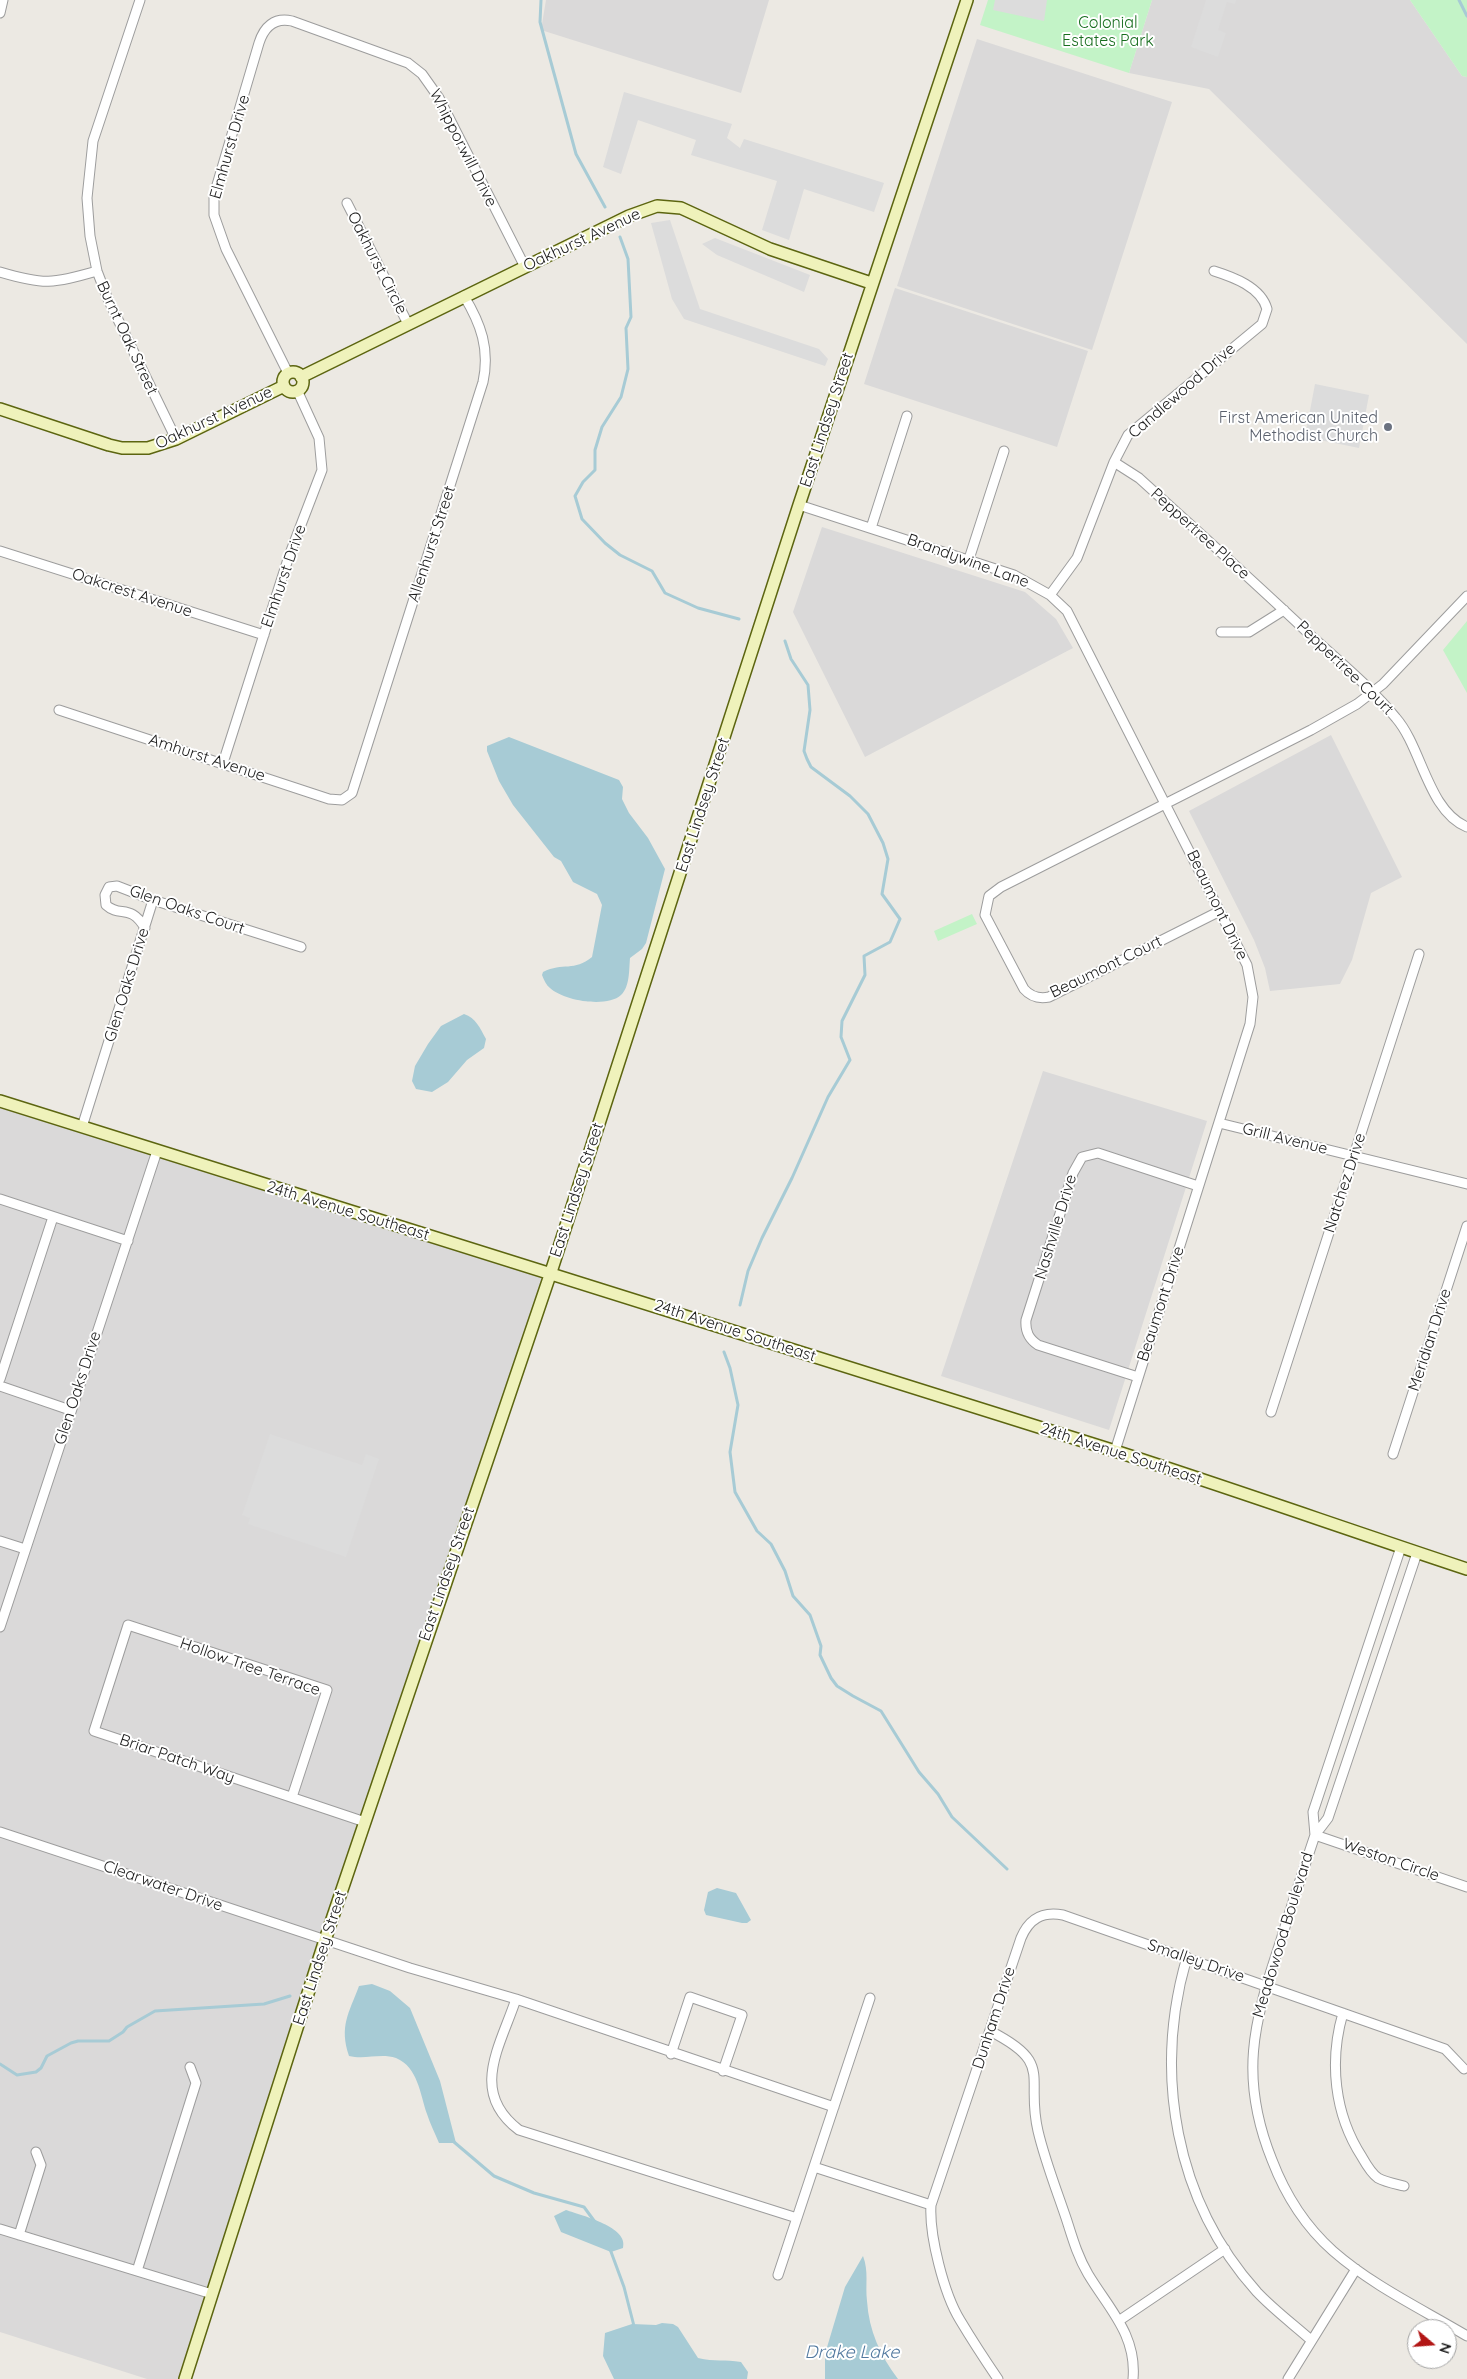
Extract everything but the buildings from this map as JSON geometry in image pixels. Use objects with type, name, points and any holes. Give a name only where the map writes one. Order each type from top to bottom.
[{"type":"street","points":[[0,14],[3,0]]},
{"type":"street","name":"Burnt Oak Street","points":[[140,0],[93,141],[87,198],[90,236],[97,271],[107,297],[176,439]]},
{"type":"street","name":"East Lindsey Street","points":[[184,2379],[365,1822],[551,1272],[799,505],[967,0]]},
{"type":"street","name":"Whipporwill Drive","points":[[266,28],[278,21],[292,21],[400,59],[422,74],[439,98],[525,267]]},
{"type":"street","name":"Elmhurst Drive","points":[[266,28],[259,43],[222,164],[213,204],[218,230],[226,249],[288,373]]},
{"type":"street","name":"Oakhurst Circle","points":[[347,203],[408,324]]},
{"type":"street","name":"Oakhurst Avenue","points":[[301,377],[606,227],[657,206],[681,208],[770,250],[872,283]]},
{"type":"street","points":[[0,272],[45,283],[97,271]]},
{"type":"street","name":"Candlewood Drive","points":[[1050,595],[1077,558],[1114,462],[1128,435],[1262,324],[1265,319],[1267,309],[1259,294],[1236,278],[1214,271]]},
{"type":"street","name":"Allenhurst Street","points":[[352,793],[483,382],[487,362],[484,339],[464,296]]},
{"type":"street","points":[[296,372],[301,377],[302,385],[297,390],[290,391],[284,386],[284,379],[288,373],[296,372]]},
{"type":"street","name":"Oakhurst Avenue","points":[[0,409],[122,448],[148,448],[176,439],[284,386]]},
{"type":"street","name":"Elmhurst Drive","points":[[223,763],[289,556],[322,470],[319,438],[297,390]]},
{"type":"street","points":[[871,528],[907,416]]},
{"type":"street","points":[[969,559],[1004,451]]},
{"type":"street","name":"Peppertree Place","points":[[1114,462],[1139,478],[1284,610]]},
{"type":"street","name":"Brandywine Lane","points":[[799,505],[1024,578],[1050,595],[1071,618],[1166,802]]},
{"type":"street","name":"Oakcrest Avenue","points":[[0,551],[264,635]]},
{"type":"street","points":[[1166,802],[1311,730],[1372,692],[1395,672],[1467,596]]},
{"type":"street","points":[[1221,632],[1249,632],[1284,610]]},
{"type":"street","name":"Peppertree Court","points":[[1284,610],[1372,692],[1399,720],[1443,807],[1455,820],[1467,827]]},
{"type":"street","name":"Amhurst Avenue","points":[[59,710],[338,801],[347,798],[352,793]]},
{"type":"street","name":"Beaumont Drive","points":[[1115,1451],[1250,1024],[1253,997],[1247,965],[1166,802]]},
{"type":"street","name":"Beaumont Court","points":[[1166,802],[993,892],[986,901],[985,915],[1024,989],[1032,996],[1042,998],[1049,997],[1220,911]]},
{"type":"street","name":"Glen Oaks Court","points":[[145,928],[139,919],[130,912],[110,908],[104,900],[104,895],[109,887],[117,886],[154,900],[301,947]]},
{"type":"street","name":"Glen Oaks Drive","points":[[82,1127],[154,900]]},
{"type":"street","name":"Natchez Drive","points":[[1271,1412],[1419,954]]},
{"type":"street","name":"24th Avenue Southeast","points":[[0,1102],[551,1272],[1115,1451],[1467,1569]]},
{"type":"street","name":"Grill Avenue","points":[[1219,1123],[1467,1184]]},
{"type":"street","name":"Glen Oaks Drive","points":[[0,1626],[157,1151]]},
{"type":"street","name":"Nashville Drive","points":[[1138,1377],[1038,1345],[1029,1337],[1026,1320],[1075,1166],[1082,1157],[1092,1153],[1198,1186]]},
{"type":"street","points":[[0,1199],[128,1241]]},
{"type":"street","points":[[0,1379],[54,1217]]},
{"type":"street","name":"Meridian Drive","points":[[1393,1454],[1467,1226]]},
{"type":"street","points":[[0,1386],[70,1410]]},
{"type":"street","points":[[0,1541],[25,1549]]},
{"type":"street","name":"Meadowood Boulevard","points":[[1315,1835],[1313,1812],[1401,1547]]},
{"type":"street","name":"Meadowood Boulevard","points":[[1417,1553],[1328,1818],[1315,1835],[1266,1985],[1256,2022],[1252,2078],[1258,2122],[1276,2171],[1294,2204],[1320,2238],[1356,2269],[1467,2336]]},
{"type":"street","name":"Briar Patch Way","points":[[128,1625],[94,1730],[365,1822]]},
{"type":"street","name":"Hollow Tree Terrace","points":[[128,1625],[327,1690],[292,1797]]},
{"type":"street","name":"Clearwater Drive","points":[[0,1832],[326,1940],[516,2000],[671,2054],[834,2107]]},
{"type":"street","name":"Weston Circle","points":[[1315,1835],[1467,1887]]},
{"type":"street","name":"Smalley Drive","points":[[1033,1920],[1051,1913],[1063,1915],[1187,1957],[1445,2049],[1464,2070]]},
{"type":"street","name":"Dunham Drive","points":[[931,2204],[1021,1938],[1033,1920]]},
{"type":"street","points":[[1187,1957],[1176,1996],[1170,2044],[1175,2119],[1179,2142],[1194,2190],[1225,2249],[1257,2291],[1276,2311],[1311,2340]]},
{"type":"street","points":[[671,2054],[690,1997],[742,2014],[723,2071]]},
{"type":"street","points":[[778,2275],[870,1998]]},
{"type":"street","points":[[516,2000],[492,2070],[490,2088],[496,2107],[507,2121],[519,2130],[797,2218]]},
{"type":"street","points":[[1343,2013],[1336,2048],[1335,2075],[1338,2095],[1348,2131],[1369,2168],[1379,2179],[1404,2186]]},
{"type":"street","points":[[990,2031],[1018,2046],[1032,2065],[1036,2086],[1038,2130],[1076,2250],[1092,2279],[1120,2320],[1132,2349],[1133,2379]]},
{"type":"street","points":[[136,2271],[196,2083],[190,2067]]},
{"type":"street","points":[[19,2235],[41,2165],[36,2152]]},
{"type":"street","points":[[814,2167],[931,2204],[930,2218],[934,2245],[950,2299],[959,2319],[998,2379]]},
{"type":"street","points":[[0,2229],[212,2294]]},
{"type":"street","points":[[1120,2320],[1225,2249]]},
{"type":"street","points":[[1288,2379],[1356,2269]]},
{"type":"shaded area","points":[[546,0],[769,0],[741,93],[541,30]]},
{"type":"shaded area","points":[[995,0],[1047,0],[1044,21],[993,10]]},
{"type":"shaded area","points":[[1152,0],[1410,0],[1462,76],[1467,77],[1467,344],[1209,89],[1129,73]]},
{"type":"shaded area","points":[[1206,0],[1236,0],[1235,4],[1227,2],[1218,30],[1226,33],[1218,57],[1191,47]]},
{"type":"shaded area","points":[[977,39],[1172,102],[1092,350],[897,286]]},
{"type":"shaded area","points":[[624,92],[732,124],[727,138],[740,148],[744,139],[884,183],[874,212],[804,189],[789,240],[762,230],[777,181],[691,155],[696,140],[638,120],[621,174],[603,167]]},
{"type":"shaded area","points":[[670,220],[700,309],[819,349],[828,359],[825,366],[684,319],[672,299],[651,223]]},
{"type":"shaded area","points":[[715,238],[810,275],[804,292],[717,255],[702,244]]},
{"type":"shaded area","points":[[895,288],[1088,351],[1057,447],[864,384]]},
{"type":"shaded area","points":[[1315,384],[1369,395],[1359,448],[1305,437]]},
{"type":"shaded area","points":[[822,527],[1025,592],[1056,619],[1073,648],[865,757],[793,612]]},
{"type":"shaded area","points":[[1331,735],[1402,877],[1371,893],[1352,960],[1340,984],[1270,991],[1265,968],[1254,940],[1189,811]]},
{"type":"shaded area","points":[[1043,1071],[1207,1121],[1109,1430],[941,1376]]},
{"type":"shaded area","points":[[0,1100],[551,1272],[185,2379],[147,2379],[0,2332]]},
{"type":"shaded area","points":[[270,1434],[362,1465],[366,1454],[379,1459],[346,1557],[248,1524],[250,1518],[242,1515]]},
{"type":"green space","name":"Colonial Estates Park","points":[[988,0],[1152,0],[1129,73],[980,25]]},
{"type":"green space","points":[[1410,0],[1467,0],[1467,77],[1462,76]]},
{"type":"green space","points":[[1467,621],[1467,693],[1443,650]]},
{"type":"green space","points":[[972,914],[977,924],[938,941],[934,931]]},
{"type":"water","points":[[509,737],[619,780],[623,787],[622,799],[629,813],[648,838],[665,869],[646,943],[642,949],[630,958],[626,987],[624,992],[615,999],[596,1002],[565,996],[556,993],[549,987],[542,975],[543,972],[550,969],[574,966],[586,962],[592,957],[602,905],[597,894],[573,882],[561,861],[554,857],[513,805],[499,781],[487,751],[487,746]]},
{"type":"water","points":[[464,1014],[472,1018],[480,1027],[486,1039],[484,1048],[467,1060],[448,1082],[432,1092],[416,1089],[412,1081],[415,1066],[428,1044],[441,1026]]},
{"type":"water","points":[[717,1888],[736,1893],[751,1920],[747,1923],[742,1923],[706,1915],[704,1910],[708,1892]]},
{"type":"water","points":[[372,1984],[390,1991],[410,2008],[440,2081],[456,2143],[439,2143],[428,2118],[414,2074],[403,2062],[390,2057],[349,2056],[345,2036],[346,2020],[359,1986]]},
{"type":"water","points":[[566,2210],[612,2228],[623,2241],[623,2248],[611,2252],[561,2232],[554,2216]]},
{"type":"water","name":"Drake Lake","points":[[863,2256],[866,2268],[868,2312],[873,2333],[881,2352],[898,2379],[825,2379],[825,2354],[845,2287]]},
{"type":"water","points":[[662,2323],[673,2324],[678,2327],[698,2358],[741,2362],[748,2372],[747,2379],[614,2379],[603,2356],[605,2333],[632,2324],[656,2325]]},
{"type":"waterway","points":[[541,0],[540,22],[576,154],[605,207]]},
{"type":"waterway","points":[[1459,0],[1467,16]]},
{"type":"waterway","points":[[620,237],[628,259],[631,317],[626,328],[628,369],[621,397],[602,427],[595,450],[595,470],[583,482],[575,496],[582,519],[605,543],[620,555],[652,571],[665,593],[698,608],[739,619]]},
{"type":"waterway","points":[[740,1305],[748,1271],[762,1238],[792,1178],[828,1097],[850,1060],[841,1037],[842,1021],[865,975],[864,956],[890,942],[900,919],[882,894],[888,859],[883,843],[868,814],[850,796],[811,767],[807,759],[804,751],[810,710],[808,685],[791,659],[785,641]]},
{"type":"waterway","points":[[724,1352],[730,1368],[738,1405],[730,1452],[735,1492],[757,1531],[771,1544],[785,1571],[793,1596],[810,1615],[821,1646],[820,1655],[831,1678],[837,1686],[881,1711],[919,1772],[938,1794],[952,1817],[1007,1869]]},
{"type":"waterway","points":[[0,2064],[17,2075],[36,2072],[41,2068],[47,2056],[71,2043],[78,2041],[109,2041],[127,2027],[155,2011],[264,2004],[290,1996]]},
{"type":"waterway","points":[[454,2142],[494,2176],[534,2193],[584,2207],[595,2222]]},
{"type":"waterway","points":[[610,2249],[624,2287],[634,2326]]},
{"type":"place","name":"First American United Methodist Church","points":[[1388,427]]}]
